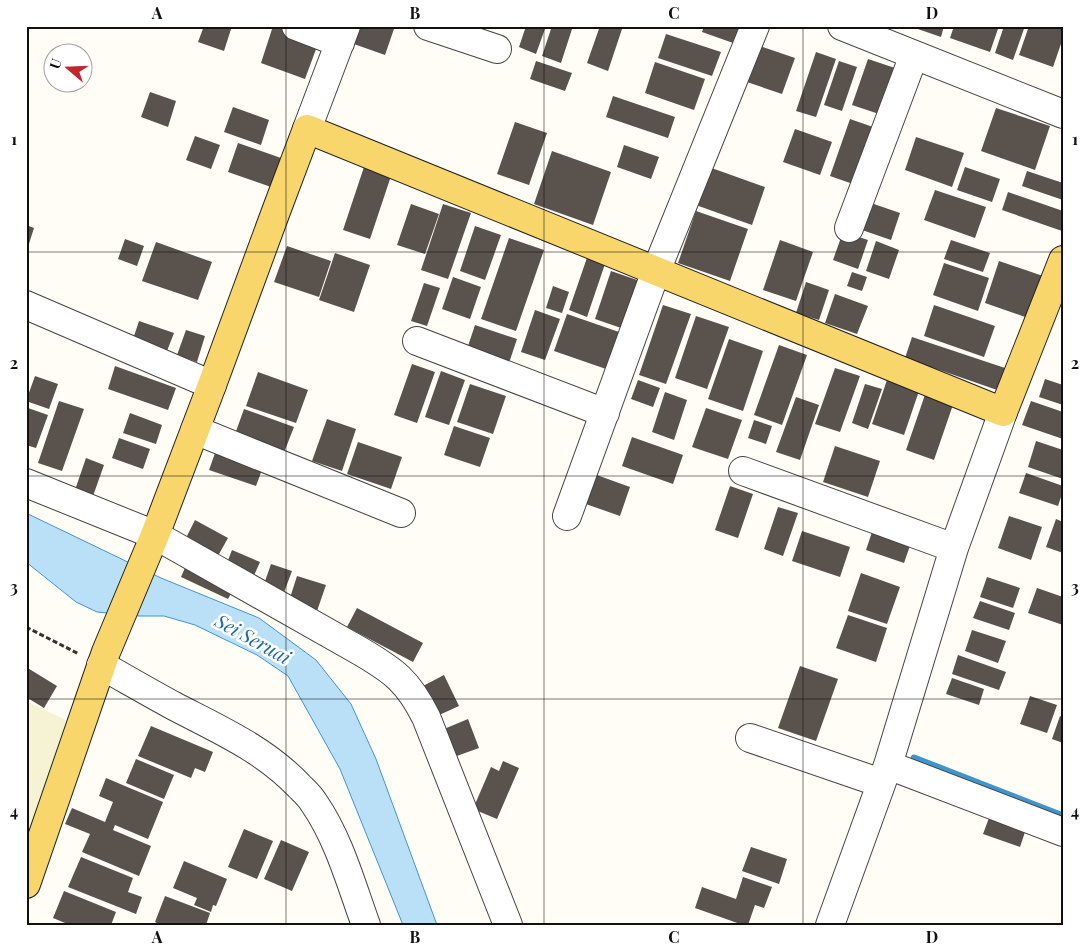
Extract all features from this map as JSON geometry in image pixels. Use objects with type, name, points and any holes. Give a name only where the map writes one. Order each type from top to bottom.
[{"type":"main road","points":[[26,884],[104,658],[152,544],[307,129],[1003,412],[1063,260]]},
{"type":"street","points":[[296,26],[343,35],[307,129]]},
{"type":"street","points":[[428,26],[497,49]]},
{"type":"street","points":[[567,516],[656,271],[755,26]]},
{"type":"street","points":[[842,26],[1063,114]]},
{"type":"street","points":[[848,228],[914,55]]},
{"type":"street","points":[[26,305],[212,385]]},
{"type":"street","points":[[417,341],[604,413]]},
{"type":"street","points":[[830,925],[885,774],[954,548],[1003,412]]},
{"type":"street","points":[[195,430],[401,513]]},
{"type":"street","points":[[743,471],[954,548]]},
{"type":"street","points":[[26,482],[152,544],[360,651],[384,665],[407,685],[418,700],[426,717],[508,925]]},
{"type":"street","points":[[104,658],[173,706],[243,742],[273,762],[294,781],[312,800],[330,829],[366,925]]},
{"type":"street","points":[[750,738],[885,774],[1063,832]]},
{"type":"path","points":[[26,628],[104,658]]},
{"type":"shaded area","points":[[26,701],[66,720],[26,845]]},
{"type":"water","name":"Sei Seruai","points":[[26,513],[161,578],[259,618],[316,660],[351,704],[376,759],[437,925],[403,925],[340,769],[288,676],[257,655],[195,625],[164,616],[97,612],[76,602],[26,562]]},
{"type":"building","points":[[204,26],[232,26],[224,51],[198,42]]},
{"type":"building","points":[[273,26],[278,26],[319,41],[305,79],[261,63]]},
{"type":"building","points":[[357,26],[395,26],[385,55],[351,43]]},
{"type":"building","points":[[526,26],[546,26],[536,54],[519,47]]},
{"type":"building","points":[[552,26],[573,26],[561,63],[542,56]]},
{"type":"building","points":[[600,26],[623,26],[608,71],[587,63]]},
{"type":"building","points":[[704,26],[742,26],[736,44],[702,32]]},
{"type":"building","points":[[915,26],[944,26],[941,37],[915,28]]},
{"type":"building","points":[[954,26],[999,26],[990,52],[950,38]]},
{"type":"building","points":[[1004,26],[1025,26],[1013,60],[995,53]]},
{"type":"building","points":[[1029,26],[1063,26],[1063,38],[1053,67],[1019,55]]},
{"type":"building","points":[[666,34],[721,52],[712,76],[658,58]]},
{"type":"building","points":[[757,45],[795,58],[782,94],[744,81]]},
{"type":"building","points":[[816,52],[836,59],[816,117],[796,111]]},
{"type":"building","points":[[868,59],[898,69],[882,115],[852,105]]},
{"type":"building","points":[[536,61],[572,73],[565,91],[530,79]]},
{"type":"building","points":[[839,61],[857,67],[842,111],[824,105]]},
{"type":"building","points":[[655,62],[705,79],[694,110],[645,93]]},
{"type":"building","points":[[150,92],[176,101],[168,127],[141,117]]},
{"type":"building","points":[[613,96],[675,117],[668,138],[606,117]]},
{"type":"building","points":[[233,107],[269,120],[261,145],[224,132]]},
{"type":"building","points":[[996,108],[1050,126],[1035,170],[981,151]]},
{"type":"building","points":[[850,119],[873,127],[853,184],[830,176]]},
{"type":"building","points":[[515,122],[547,133],[529,185],[497,174]]},
{"type":"building","points":[[795,129],[832,142],[820,175],[783,162]]},
{"type":"building","points":[[195,136],[220,145],[211,169],[186,160]]},
{"type":"building","points":[[916,137],[964,153],[952,187],[905,170]]},
{"type":"building","points":[[238,143],[281,158],[271,187],[228,172]]},
{"type":"building","points":[[624,145],[659,157],[651,179],[617,167]]},
{"type":"building","points":[[552,151],[611,172],[593,225],[534,204]]},
{"type":"building","points":[[366,161],[393,170],[370,239],[343,230]]},
{"type":"building","points":[[706,166],[765,187],[752,225],[693,204]]},
{"type":"building","points":[[965,167],[1000,179],[992,202],[957,190]]},
{"type":"building","points":[[1027,171],[1063,183],[1063,200],[1022,186]]},
{"type":"building","points":[[935,190],[986,207],[975,238],[924,220]]},
{"type":"building","points":[[1008,192],[1063,211],[1062,231],[1002,210]]},
{"type":"building","points":[[871,203],[900,213],[891,240],[862,230]]},
{"type":"building","points":[[411,204],[439,214],[425,254],[397,245]]},
{"type":"building","points":[[443,204],[471,213],[448,279],[421,270]]},
{"type":"building","points":[[696,211],[748,229],[730,281],[678,263]]},
{"type":"building","points":[[26,225],[34,228],[27,250],[26,250]]},
{"type":"building","points":[[475,226],[501,235],[485,280],[460,271]]},
{"type":"building","points":[[843,232],[868,240],[858,269],[833,260]]},
{"type":"building","points":[[509,238],[544,250],[516,331],[481,319]]},
{"type":"building","points":[[125,239],[144,246],[137,266],[118,259]]},
{"type":"building","points":[[780,240],[813,252],[796,301],[763,290]]},
{"type":"building","points":[[951,240],[990,253],[983,272],[944,259]]},
{"type":"building","points":[[876,241],[899,250],[889,279],[866,271]]},
{"type":"building","points":[[156,242],[212,262],[198,300],[142,281]]},
{"type":"building","points":[[287,246],[331,261],[319,297],[274,282]]},
{"type":"building","points":[[590,249],[608,255],[587,317],[569,310]]},
{"type":"building","points":[[335,253],[370,265],[354,312],[319,300]]},
{"type":"building","points":[[999,261],[1043,276],[1028,318],[985,303]]},
{"type":"building","points":[[944,263],[989,278],[978,311],[933,295]]},
{"type":"building","points":[[611,271],[640,281],[624,329],[595,319]]},
{"type":"building","points":[[852,272],[867,277],[862,291],[847,286]]},
{"type":"building","points":[[453,277],[481,287],[470,319],[442,309]]},
{"type":"building","points":[[806,282],[829,290],[819,320],[796,313]]},
{"type":"building","points":[[424,283],[440,288],[427,326],[411,321]]},
{"type":"building","points":[[553,286],[569,292],[562,313],[546,308]]},
{"type":"building","points":[[835,294],[868,306],[857,334],[825,323]]},
{"type":"building","points":[[663,305],[691,314],[666,384],[639,375]]},
{"type":"building","points":[[934,305],[995,326],[984,357],[924,336]]},
{"type":"building","points":[[535,310],[560,319],[545,360],[521,352]]},
{"type":"building","points":[[567,314],[619,332],[606,369],[554,351]]},
{"type":"building","points":[[696,316],[729,327],[707,389],[675,378]]},
{"type":"building","points":[[139,321],[174,333],[167,351],[133,339]]},
{"type":"building","points":[[475,325],[517,339],[507,369],[465,355]]},
{"type":"building","points":[[186,330],[205,336],[197,362],[177,355]]},
{"type":"building","points":[[912,337],[1008,369],[1000,391],[905,358]]},
{"type":"building","points":[[729,339],[763,351],[743,411],[708,399]]},
{"type":"building","points":[[779,345],[807,355],[782,425],[754,415]]},
{"type":"building","points":[[412,364],[435,372],[417,423],[394,415]]},
{"type":"building","points":[[115,366],[176,388],[168,410],[108,389]]},
{"type":"building","points":[[835,368],[860,376],[840,432],[815,424]]},
{"type":"building","points":[[441,371],[465,380],[449,425],[425,417]]},
{"type":"building","points":[[258,372],[308,390],[296,423],[246,406]]},
{"type":"building","points":[[35,376],[58,384],[49,409],[26,401]]},
{"type":"building","points":[[888,377],[920,388],[904,435],[872,424]]},
{"type":"building","points":[[1045,379],[1063,385],[1063,405],[1039,397]]},
{"type":"building","points":[[638,380],[660,388],[653,407],[631,399]]},
{"type":"building","points":[[470,384],[506,396],[493,434],[457,422]]},
{"type":"building","points":[[865,384],[882,389],[868,429],[852,423]]},
{"type":"building","points":[[927,389],[955,399],[934,460],[906,450]]},
{"type":"building","points":[[665,392],[687,400],[674,440],[652,432]]},
{"type":"building","points":[[796,397],[819,405],[800,460],[776,452]]},
{"type":"building","points":[[59,401],[84,409],[62,471],[38,463]]},
{"type":"building","points":[[1031,401],[1063,412],[1063,439],[1022,425]]},
{"type":"building","points":[[28,408],[48,415],[36,448],[26,445],[26,412]]},
{"type":"building","points":[[706,408],[742,420],[728,459],[692,447]]},
{"type":"building","points":[[244,409],[294,427],[283,455],[234,437]]},
{"type":"building","points":[[130,413],[162,425],[156,444],[123,433]]},
{"type":"building","points":[[327,419],[356,429],[342,471],[312,461]]},
{"type":"building","points":[[754,420],[772,426],[766,444],[748,438]]},
{"type":"building","points":[[454,426],[490,438],[480,467],[444,455]]},
{"type":"building","points":[[632,437],[683,455],[673,484],[622,466]]},
{"type":"building","points":[[119,438],[150,449],[143,469],[112,458]]},
{"type":"building","points":[[1036,441],[1063,450],[1063,479],[1028,467]]},
{"type":"building","points":[[219,442],[266,459],[256,486],[209,470]]},
{"type":"building","points":[[358,442],[402,457],[391,489],[347,474]]},
{"type":"building","points":[[835,446],[880,461],[868,497],[823,482]]},
{"type":"building","points":[[86,458],[104,465],[93,496],[75,490]]},
{"type":"building","points":[[1026,473],[1063,486],[1058,506],[1019,493]]},
{"type":"building","points":[[594,474],[630,487],[620,516],[583,503]]},
{"type":"building","points":[[730,486],[753,494],[738,538],[715,530]]},
{"type":"building","points":[[778,507],[798,513],[783,556],[764,549]]},
{"type":"building","points":[[1009,516],[1042,527],[1031,560],[998,548]]},
{"type":"building","points":[[1056,519],[1063,522],[1063,553],[1046,547]]},
{"type":"building","points":[[195,520],[228,538],[214,563],[182,546]]},
{"type":"building","points":[[874,526],[912,540],[904,563],[866,550]]},
{"type":"building","points":[[802,531],[850,547],[840,577],[792,561]]},
{"type":"building","points":[[232,550],[260,562],[252,580],[225,568]]},
{"type":"building","points":[[188,561],[236,584],[228,599],[181,577]]},
{"type":"building","points":[[271,564],[292,571],[283,595],[263,587]]},
{"type":"building","points":[[861,573],[900,587],[887,624],[848,611]]},
{"type":"building","points":[[297,576],[326,585],[317,611],[289,601]]},
{"type":"building","points":[[987,577],[1020,588],[1013,608],[980,597]]},
{"type":"building","points":[[1037,588],[1063,597],[1063,625],[1028,613]]},
{"type":"building","points":[[980,601],[1015,613],[1009,630],[973,618]]},
{"type":"building","points":[[357,608],[423,643],[413,662],[347,627]]},
{"type":"building","points":[[848,615],[887,628],[876,662],[836,648]]},
{"type":"building","points":[[972,630],[1006,641],[998,663],[965,651]]},
{"type":"building","points":[[958,655],[1006,672],[999,690],[952,674]]},
{"type":"building","points":[[800,666],[838,679],[816,741],[778,728]]},
{"type":"building","points":[[26,667],[57,686],[44,708],[26,697]]},
{"type":"building","points":[[444,675],[459,706],[437,716],[423,686]]},
{"type":"building","points":[[952,678],[984,689],[979,705],[946,694]]},
{"type":"building","points":[[1030,696],[1057,705],[1047,733],[1020,724]]},
{"type":"building","points":[[1060,716],[1063,717],[1063,743],[1052,739]]},
{"type":"building","points":[[468,719],[479,748],[454,757],[444,729]]},
{"type":"building","points":[[151,726],[213,752],[205,772],[195,768],[191,778],[138,756]]},
{"type":"building","points":[[136,759],[174,775],[164,799],[126,783]]},
{"type":"building","points":[[503,761],[519,768],[497,819],[473,809],[491,767],[499,771]]},
{"type":"building","points":[[106,778],[163,802],[148,839],[115,825],[113,830],[151,846],[139,876],[82,852],[90,834],[65,824],[72,808],[105,822],[113,802],[99,796]]},
{"type":"building","points":[[992,810],[1028,823],[1020,847],[983,834]]},
{"type":"building","points":[[244,829],[273,841],[257,879],[228,867]]},
{"type":"building","points":[[281,840],[309,852],[292,891],[264,879]]},
{"type":"building","points":[[751,847],[787,859],[779,884],[742,871]]},
{"type":"building","points":[[81,857],[133,878],[128,892],[142,897],[136,914],[68,887]]},
{"type":"building","points":[[184,861],[227,879],[216,906],[213,905],[211,912],[194,905],[197,898],[173,888]]},
{"type":"building","points":[[743,877],[772,887],[764,908],[755,905],[748,925],[743,925],[695,908],[702,887],[736,899]]},
{"type":"building","points":[[64,891],[116,912],[111,925],[70,925],[53,918]]},
{"type":"building","points":[[165,896],[210,913],[206,925],[161,925],[155,922]]},
{"type":"waterway","points":[[914,758],[1063,816]]}]
